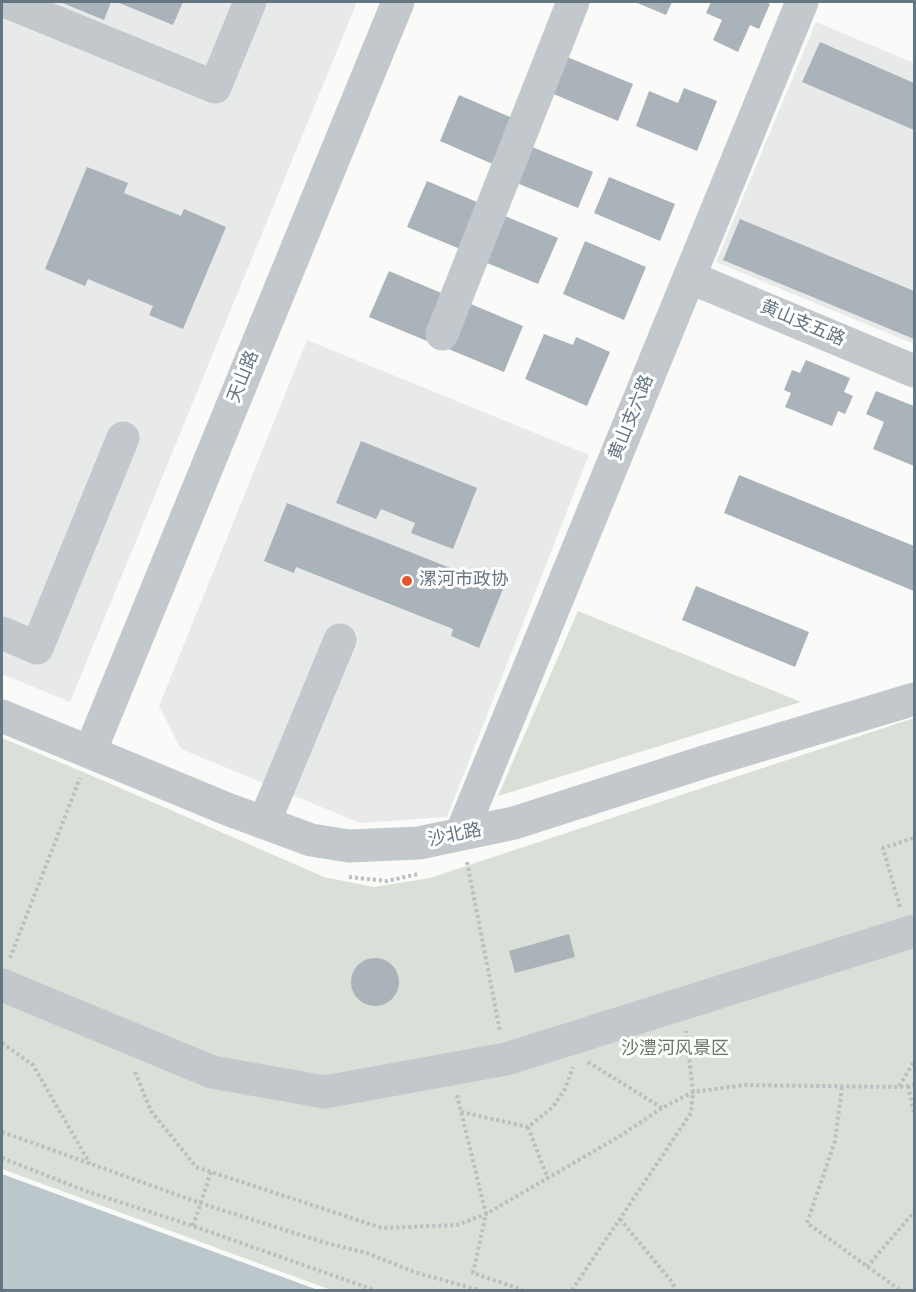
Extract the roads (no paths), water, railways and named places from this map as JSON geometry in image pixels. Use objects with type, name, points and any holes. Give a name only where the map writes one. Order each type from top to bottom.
[{"type":"street","points":[[7,2],[215,87],[250,2]]},
{"type":"street","name":"天山路","points":[[90,752],[398,2]]},
{"type":"street","points":[[442,334],[573,2]]},
{"type":"street","name":"黄山支六路","points":[[461,834],[802,2]]},
{"type":"street","name":"黄山支五路","points":[[689,277],[915,371]]},
{"type":"street","points":[[2,633],[37,648],[123,438]]},
{"type":"street","points":[[264,823],[340,640]]},
{"type":"street","name":"沙北路","points":[[2,716],[264,823],[311,840],[349,846],[419,843],[514,823],[704,762],[915,699]]},
{"type":"street","points":[[6,972],[118,1033],[212,1072],[325,1092],[567,1049],[682,1004],[911,932]]},
{"type":"place","name":"漯河市政协","points":[[407,581]]},
{"type":"park label","name":"沙澧河风景区","points":[[675,1050]]}]
